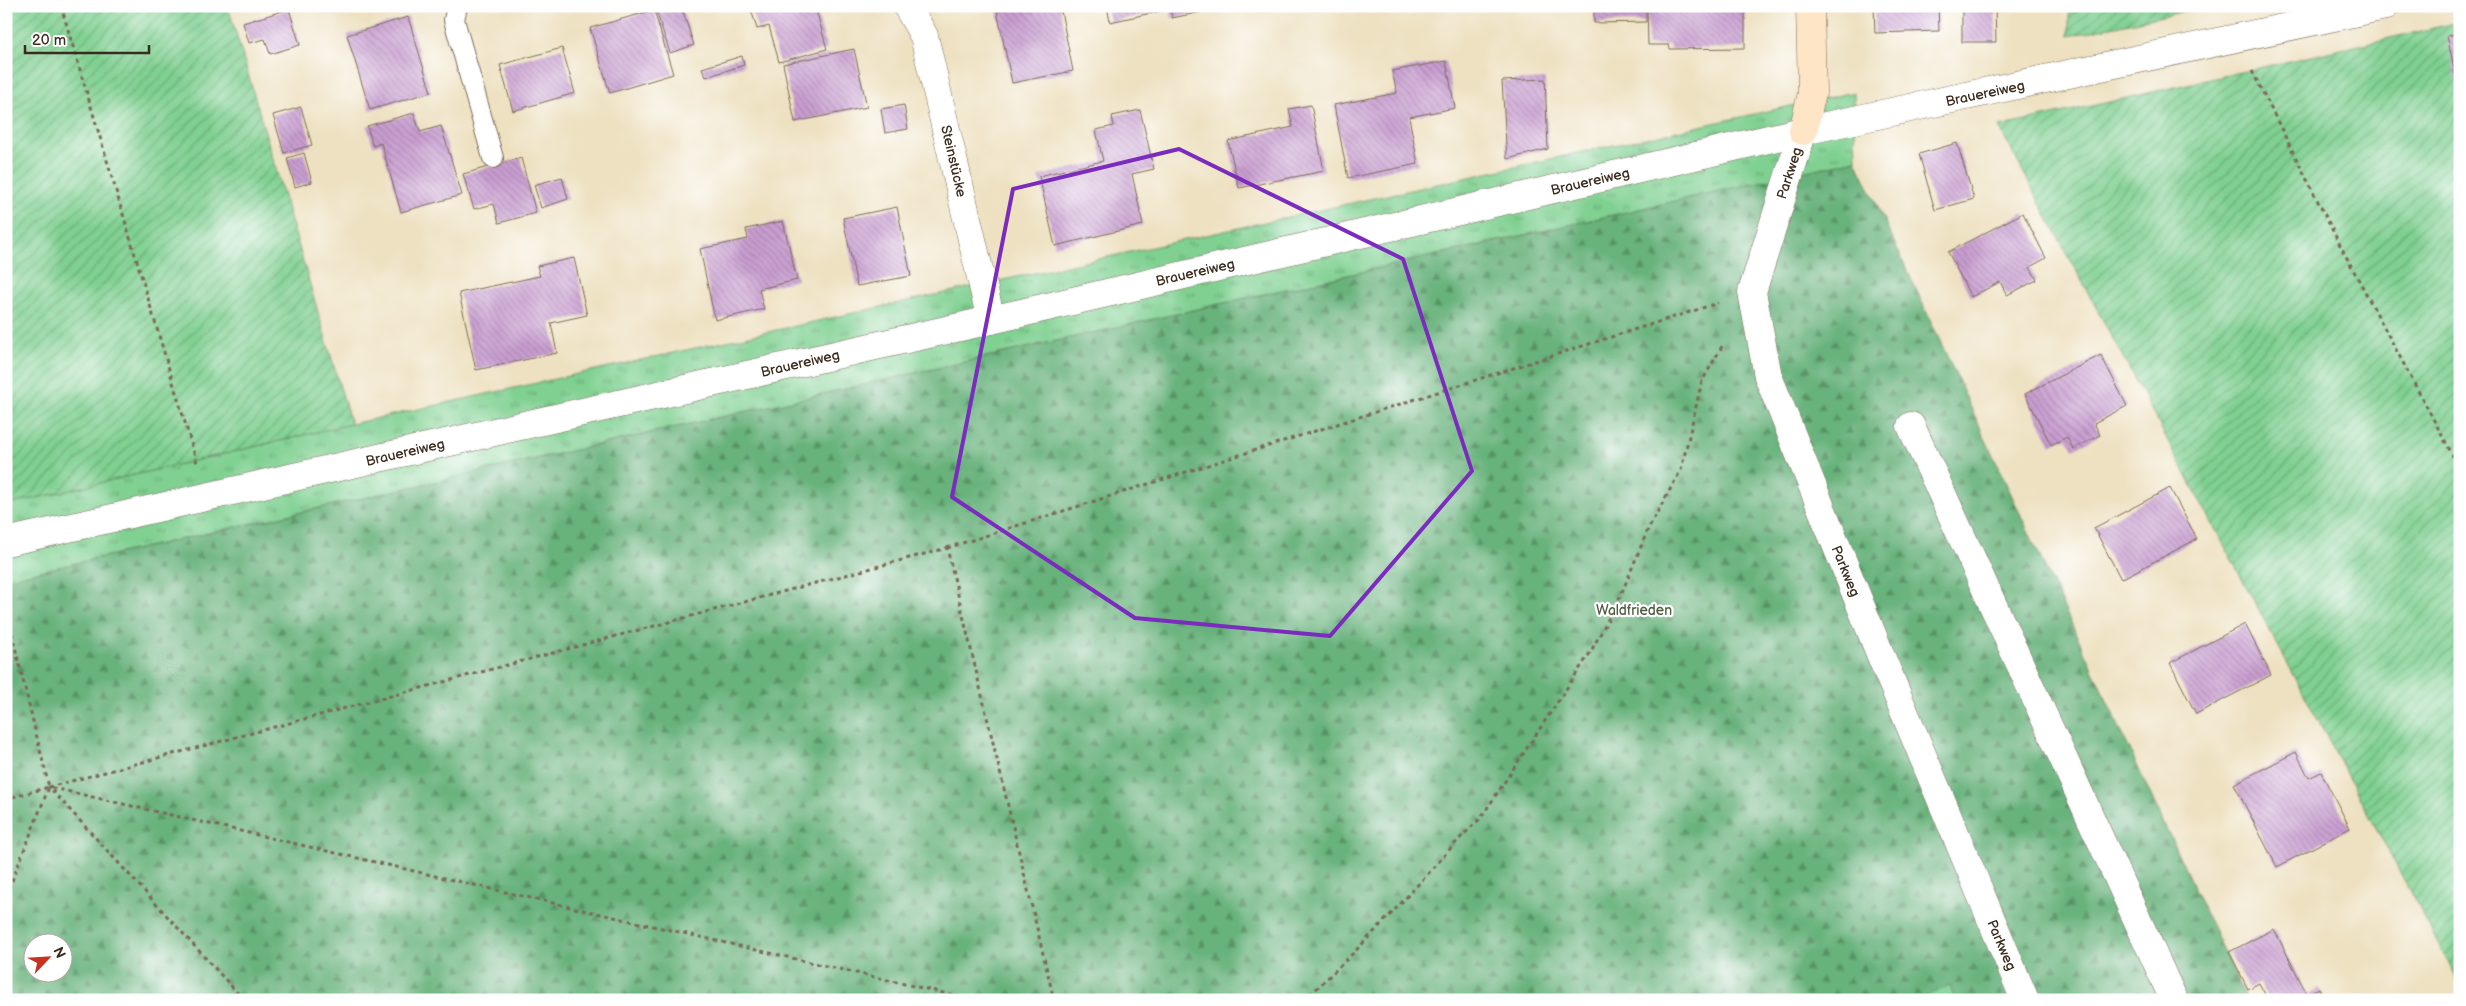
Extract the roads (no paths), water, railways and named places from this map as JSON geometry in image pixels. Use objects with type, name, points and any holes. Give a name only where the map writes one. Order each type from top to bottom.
[{"type":"street","name":"Steinstücke","points":[[907,6],[924,36],[990,320]]},
{"type":"street","points":[[1803,132],[1812,93],[1810,6]]},
{"type":"street","name":"Brauereiweg","points":[[6,542],[990,320],[1803,132],[2238,38],[2307,15],[2385,6]]},
{"type":"street","name":"Parkweg","points":[[1803,132],[1752,292],[1768,376],[1883,661],[2025,1000]]},
{"type":"street","points":[[1911,426],[2174,1000]]},
{"type":"lane","points":[[457,6],[454,20],[493,158]]},
{"type":"park label","name":"Waldfrieden","points":[[1634,610]]}]
